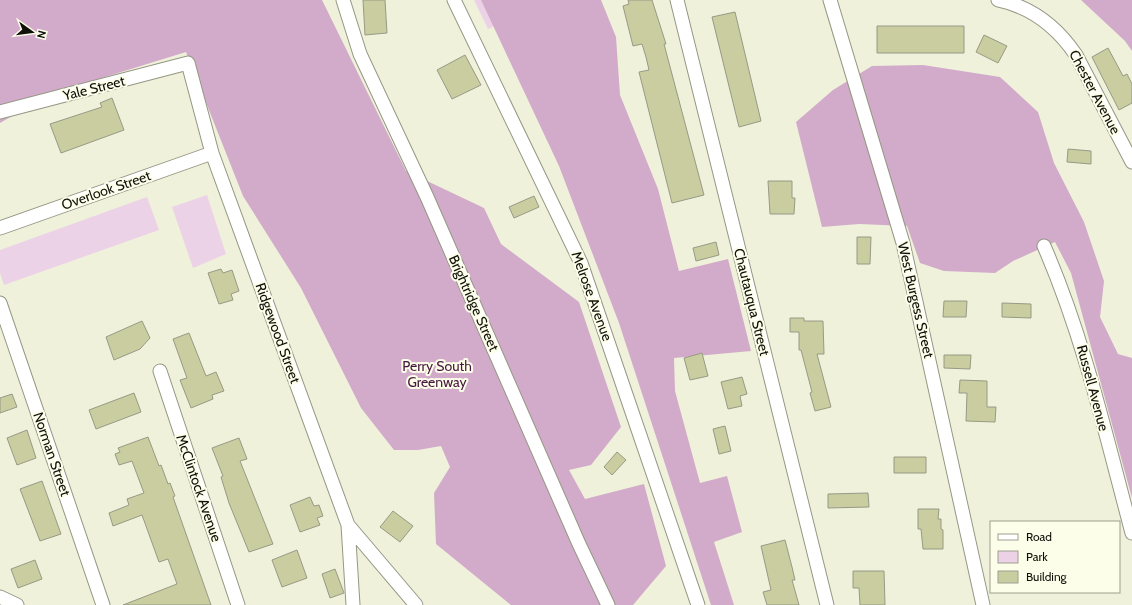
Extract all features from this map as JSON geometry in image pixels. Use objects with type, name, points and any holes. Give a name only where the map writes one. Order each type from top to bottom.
[{"type":"street","name":"Brightridge Street","points":[[343,0],[360,54],[427,197],[579,544],[608,605]]},
{"type":"street","name":"Melrose Avenue","points":[[454,0],[581,263],[698,605]]},
{"type":"street","name":"Chautauqua Street","points":[[677,0],[827,605]]},
{"type":"street","name":"West Burgess Street","points":[[830,0],[904,243],[983,605]]},
{"type":"street","name":"Chester Avenue","points":[[998,0],[1032,12],[1056,30],[1076,55],[1132,162]]},
{"type":"street","name":"Yale Street","points":[[0,112],[188,63]]},
{"type":"street","name":"Ridgewood Street","points":[[188,63],[212,153],[348,525],[353,605]]},
{"type":"street","name":"Overlook Street","points":[[0,228],[212,153]]},
{"type":"street","name":"Russell Avenue","points":[[1044,246],[1063,290],[1082,346],[1132,533]]},
{"type":"street","name":"Norman Street","points":[[0,303],[104,605]]},
{"type":"street","name":"McClintock Avenue","points":[[160,371],[238,605]]},
{"type":"street","points":[[348,525],[416,605]]},
{"type":"street","points":[[0,597],[17,605]]},
{"type":"green space","name":"Perry South Greenway","points":[[0,0],[322,0],[406,171],[484,208],[501,244],[579,302],[621,427],[591,465],[569,470],[585,499],[644,484],[666,566],[633,605],[511,605],[436,544],[434,493],[450,467],[441,446],[418,450],[394,450],[361,408],[301,288],[243,196],[186,52],[50,94],[0,123]]},
{"type":"green space","points":[[474,0],[544,0],[545,2],[488,29]]},
{"type":"green space","points":[[481,0],[601,0],[616,37],[620,95],[658,189],[679,271],[728,259],[751,351],[674,358],[675,391],[700,483],[727,476],[742,532],[714,542],[734,605],[711,605],[619,323],[559,166]]},
{"type":"green space","points":[[1081,0],[1132,0],[1132,51],[1125,41]]},
{"type":"green space","points":[[923,65],[1000,77],[1038,112],[1054,163],[1084,222],[1104,281],[1100,317],[1118,354],[1132,358],[1132,498],[1071,273],[1055,242],[1013,261],[995,273],[944,271],[920,263],[907,226],[859,224],[822,227],[796,122],[833,90],[872,66]]},
{"type":"green space","points":[[207,195],[226,254],[193,268],[172,207]]},
{"type":"green space","points":[[147,197],[159,230],[4,285],[0,273],[0,250]]},
{"type":"building","points":[[363,0],[385,0],[387,33],[365,35]]},
{"type":"building","points":[[628,0],[652,0],[666,44],[664,44],[704,195],[672,203],[639,72],[649,70],[646,57],[642,44],[633,46],[623,6],[629,4]]},
{"type":"building","points":[[735,12],[761,121],[739,127],[712,17]]},
{"type":"building","points":[[877,26],[964,26],[964,53],[877,53]]},
{"type":"building","points":[[984,35],[1007,46],[998,63],[976,52]]},
{"type":"building","points":[[1108,48],[1123,76],[1127,74],[1132,84],[1132,103],[1119,110],[1092,57]]},
{"type":"building","points":[[465,55],[481,85],[452,99],[437,70]]},
{"type":"building","points":[[112,98],[124,130],[61,153],[50,124],[102,107],[100,103]]},
{"type":"building","points":[[1068,149],[1091,151],[1091,164],[1067,162]]},
{"type":"building","points":[[768,181],[792,181],[792,198],[795,198],[794,214],[770,214]]},
{"type":"building","points":[[534,196],[539,207],[514,218],[509,207]]},
{"type":"building","points":[[857,237],[871,237],[870,264],[857,264]]},
{"type":"building","points":[[716,242],[719,255],[696,261],[693,248]]},
{"type":"building","points":[[221,269],[223,273],[232,270],[239,291],[231,294],[233,300],[219,304],[208,273]]},
{"type":"building","points":[[944,301],[967,301],[966,317],[943,317]]},
{"type":"building","points":[[1002,303],[1031,304],[1031,318],[1002,317]]},
{"type":"building","points":[[790,318],[804,318],[804,321],[823,321],[824,354],[817,354],[831,407],[815,411],[810,393],[812,392],[801,350],[799,350],[799,332],[790,332]]},
{"type":"building","points":[[142,321],[150,338],[140,349],[114,360],[106,337]]},
{"type":"building","points":[[189,333],[206,376],[216,372],[224,391],[212,395],[213,399],[191,408],[180,380],[187,378],[173,339]]},
{"type":"building","points":[[702,353],[708,376],[690,380],[684,358]]},
{"type":"building","points":[[944,355],[971,355],[970,369],[944,368]]},
{"type":"building","points":[[742,377],[747,394],[740,396],[742,406],[728,409],[721,382]]},
{"type":"building","points":[[960,380],[987,381],[987,407],[996,407],[995,422],[966,421],[967,393],[959,393]]},
{"type":"building","points":[[134,393],[141,412],[96,429],[89,410]]},
{"type":"building","points":[[12,394],[17,407],[0,413],[0,398]]},
{"type":"building","points":[[725,426],[731,451],[719,454],[713,429]]},
{"type":"building","points":[[27,430],[36,458],[17,465],[7,438]]},
{"type":"building","points":[[148,437],[159,466],[161,465],[168,484],[170,483],[175,496],[173,497],[211,605],[123,605],[177,584],[168,559],[159,562],[142,515],[113,526],[109,513],[129,505],[127,499],[144,493],[132,461],[119,465],[115,454],[120,452],[118,448]]},
{"type":"building","points":[[239,438],[247,459],[240,461],[273,544],[249,552],[229,503],[221,477],[223,476],[212,448]]},
{"type":"building","points":[[617,452],[626,460],[612,475],[604,467]]},
{"type":"building","points":[[894,457],[926,457],[926,473],[894,473]]},
{"type":"building","points":[[42,481],[61,534],[40,541],[20,489]]},
{"type":"building","points":[[868,493],[869,507],[828,508],[828,494]]},
{"type":"building","points":[[310,497],[314,506],[319,505],[323,516],[317,518],[320,525],[300,532],[290,505]]},
{"type":"building","points":[[918,509],[939,509],[938,519],[941,519],[941,529],[943,530],[943,549],[923,549],[921,529],[918,529]]},
{"type":"building","points":[[393,511],[413,526],[400,542],[380,527]]},
{"type":"building","points":[[785,540],[795,580],[792,580],[799,605],[767,605],[763,592],[771,590],[761,546]]},
{"type":"building","points":[[297,550],[307,578],[282,587],[272,560]]},
{"type":"building","points":[[35,560],[42,579],[18,588],[11,569]]},
{"type":"building","points":[[335,569],[344,593],[330,598],[322,574]]},
{"type":"building","points":[[853,571],[884,571],[885,605],[860,605],[859,588],[853,588]]}]
